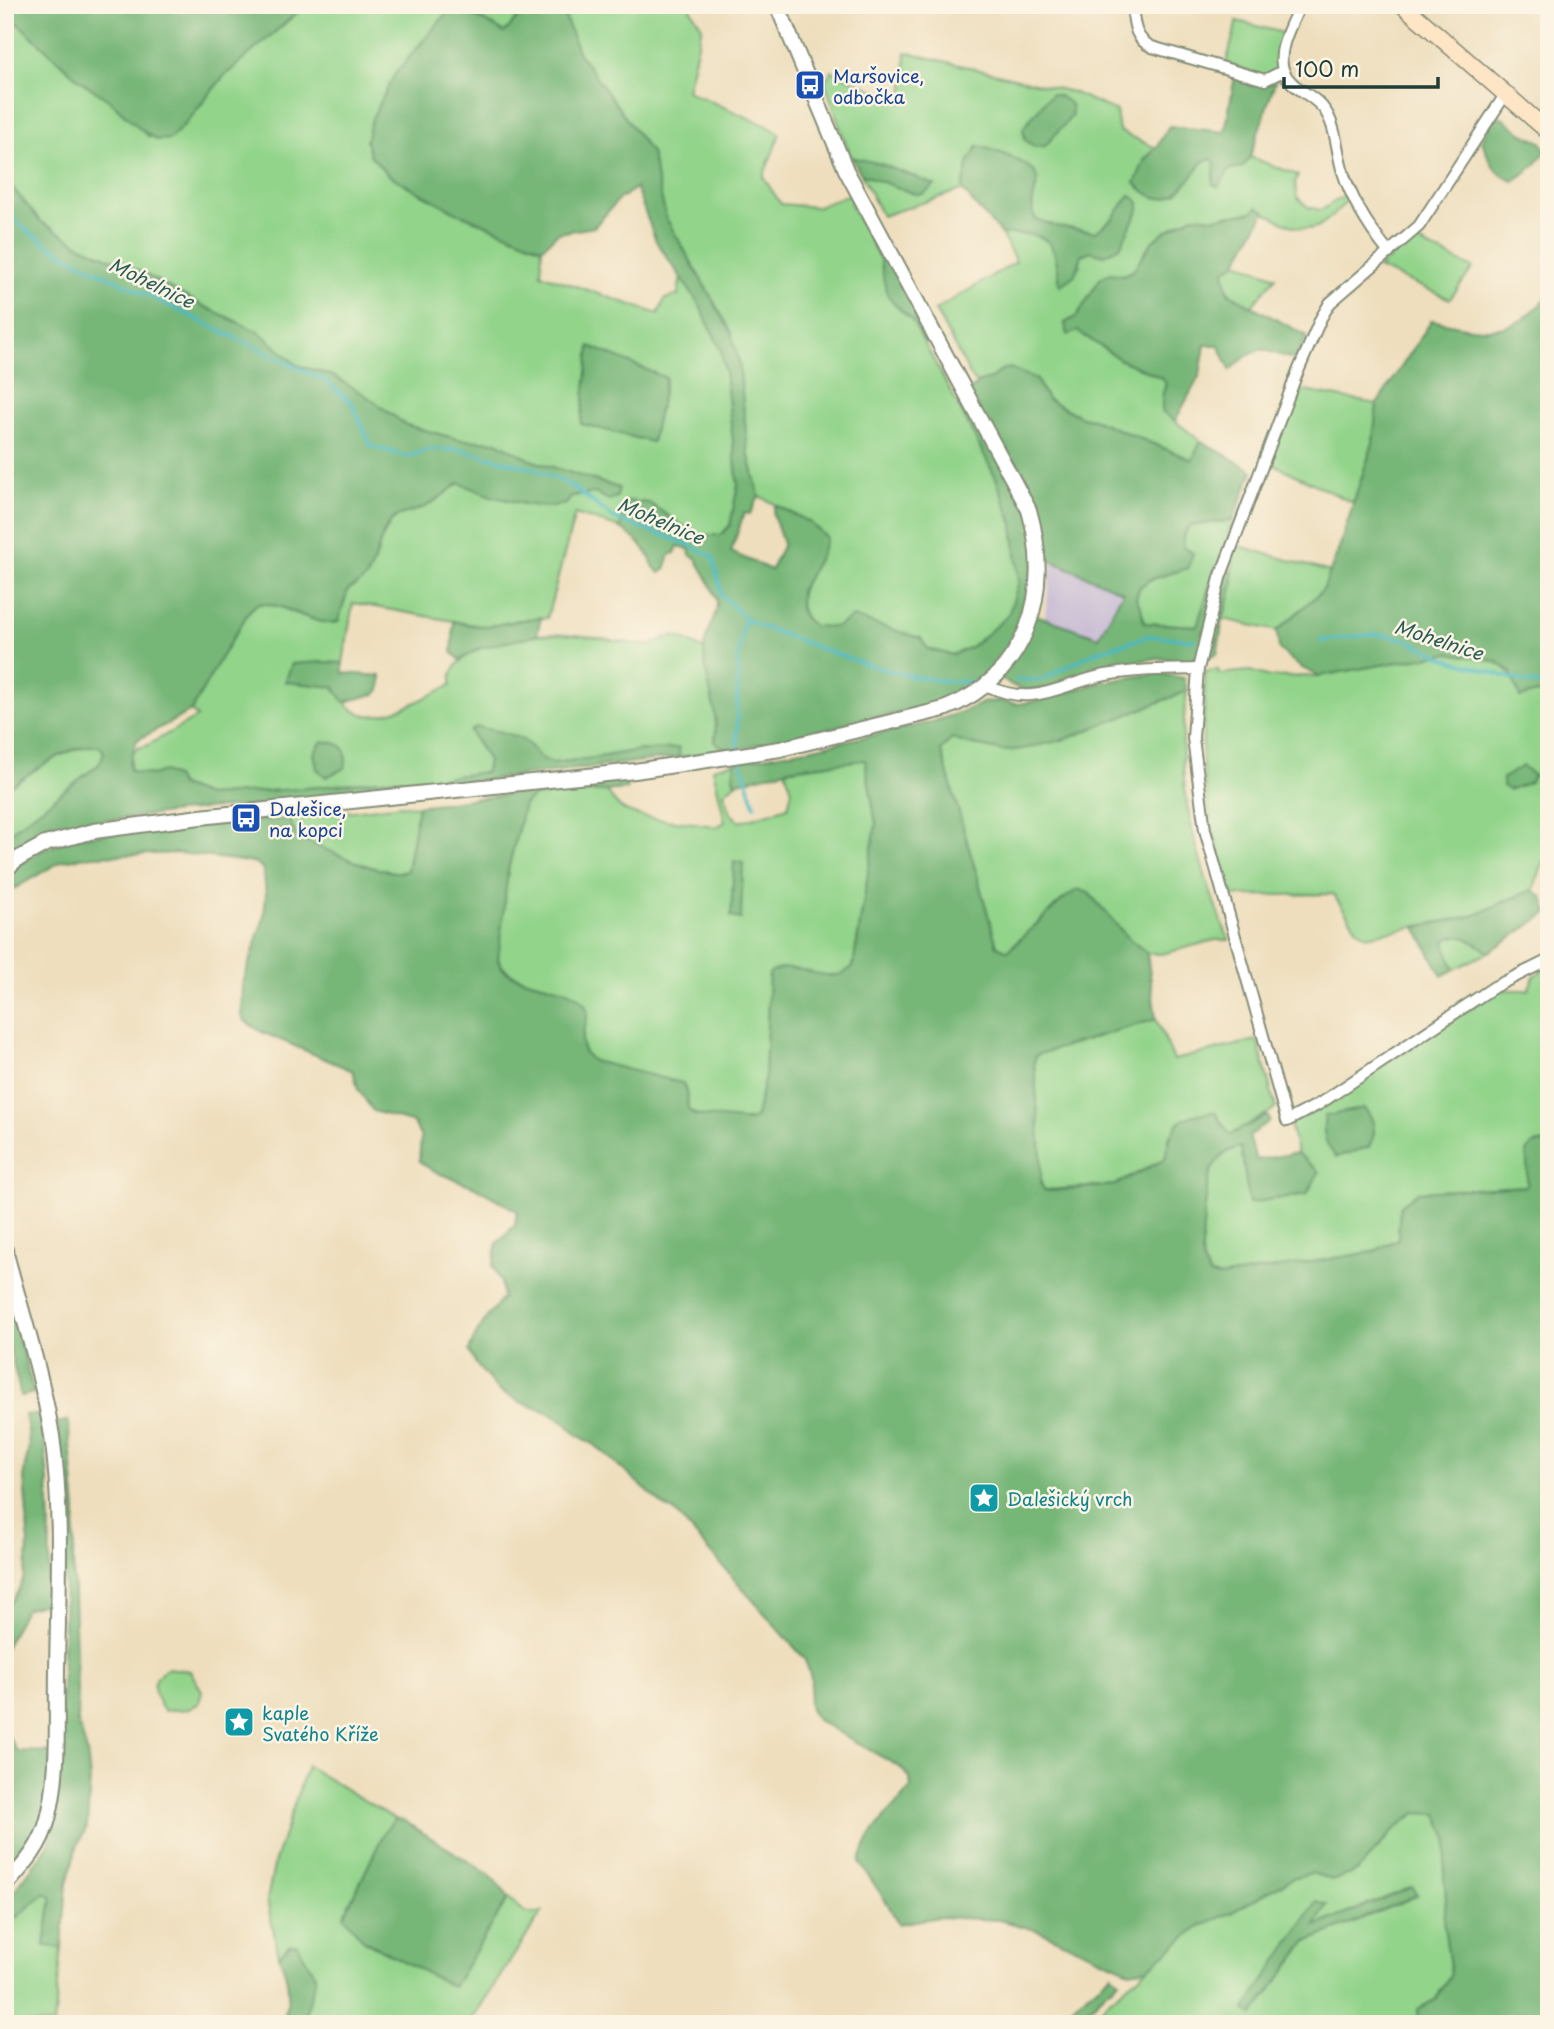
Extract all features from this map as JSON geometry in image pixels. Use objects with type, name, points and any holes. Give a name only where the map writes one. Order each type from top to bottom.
[{"type":"main road","points":[[1403,5],[1549,132]]},
{"type":"street","points":[[5,870],[16,860],[45,844],[94,831],[200,817],[635,771],[780,748],[920,716],[966,701],[988,686],[1012,656],[1024,635],[1035,604],[1038,552],[1029,510],[846,170],[777,5]]},
{"type":"street","points":[[1132,5],[1134,27],[1139,38],[1152,47],[1265,80],[1283,71]]},
{"type":"street","points":[[1300,5],[1286,39],[1283,71],[1294,84],[1318,100],[1329,116],[1342,171],[1354,200],[1389,253]]},
{"type":"street","points":[[1505,95],[1419,226],[1330,303],[1321,318],[1296,376],[1220,578],[1198,669],[1193,738],[1205,830],[1287,1121],[1319,1104],[1494,987],[1549,960]]},
{"type":"street","points":[[988,686],[1004,694],[1038,696],[1105,675],[1146,670],[1198,669]]},
{"type":"street","points":[[5,1250],[51,1433],[59,1529],[56,1727],[52,1796],[48,1820],[39,1844],[28,1861],[5,1886]]},
{"type":"shaded area","points":[[1052,561],[1123,592],[1099,637],[1045,617]]},
{"type":"green space","points":[[5,5],[306,5],[223,77],[170,139],[157,140],[139,128],[110,101],[79,80],[5,11]]},
{"type":"green space","points":[[306,5],[536,5],[524,11],[504,33],[455,8],[441,20],[395,74],[387,174],[460,214],[542,248],[541,274],[658,314],[665,299],[678,295],[681,275],[699,304],[721,350],[738,485],[730,526],[721,535],[696,535],[649,503],[627,501],[620,528],[575,514],[547,618],[517,620],[486,627],[353,603],[343,663],[292,664],[286,682],[334,687],[353,710],[362,714],[382,714],[407,706],[451,685],[453,673],[459,663],[469,654],[496,643],[550,634],[651,646],[666,638],[678,637],[704,650],[714,707],[715,741],[728,751],[679,757],[679,748],[633,751],[552,763],[541,760],[527,743],[473,737],[488,760],[486,772],[432,779],[389,779],[207,796],[152,775],[130,771],[131,755],[138,748],[197,717],[191,711],[250,610],[257,604],[277,606],[317,621],[338,622],[348,589],[377,555],[380,542],[397,516],[420,509],[459,483],[492,496],[545,507],[566,504],[572,496],[619,488],[533,461],[497,442],[461,440],[406,425],[333,376],[297,365],[259,332],[201,305],[139,271],[82,246],[40,221],[5,179],[5,11],[79,80],[110,101],[149,137],[186,123],[223,77]],"holes":[[[640,367],[666,378],[652,442],[630,436]]]},
{"type":"green space","points":[[544,5],[688,5],[702,27],[687,91],[780,134],[763,177],[781,204],[817,207],[850,194],[851,205],[880,259],[887,291],[893,303],[912,320],[958,405],[996,478],[1013,524],[1019,583],[1008,616],[971,647],[952,655],[928,649],[920,637],[814,626],[806,618],[801,609],[802,592],[820,556],[811,523],[759,496],[748,453],[739,363],[731,332],[666,218],[651,153],[578,52],[564,14]]},
{"type":"green space","points":[[537,7],[564,14],[578,52],[651,153],[666,218],[731,332],[739,363],[748,453],[759,496],[750,514],[744,513],[731,552],[771,570],[783,544],[773,514],[775,505],[811,523],[827,538],[800,591],[800,609],[805,619],[814,626],[836,627],[853,617],[920,638],[928,649],[952,655],[971,647],[1008,616],[1019,582],[1013,524],[996,478],[958,405],[977,383],[991,379],[1001,370],[1010,368],[1036,379],[1047,399],[1081,417],[1093,419],[1192,460],[1201,441],[1253,471],[1233,520],[1190,526],[1183,535],[1183,547],[1193,553],[1188,568],[1149,580],[1139,588],[1136,599],[1141,607],[1144,623],[1197,626],[1215,568],[1232,571],[1233,584],[1217,654],[1191,661],[1157,658],[1104,667],[1049,689],[1020,689],[1007,683],[993,670],[969,693],[935,705],[728,751],[715,742],[715,718],[704,661],[706,637],[717,607],[714,592],[696,558],[690,555],[689,549],[678,546],[675,553],[670,554],[665,569],[660,573],[641,545],[620,528],[627,501],[649,503],[696,535],[721,535],[730,525],[738,485],[721,350],[699,304],[656,241],[636,188],[619,199],[594,227],[558,233],[542,248],[460,214],[387,174],[370,155],[366,141],[372,118],[395,74],[447,13],[455,8],[504,33],[524,11]],"holes":[[[1034,560],[1052,561],[1123,592],[1099,637],[1027,612]]]},
{"type":"green space","points":[[1237,21],[1283,33],[1278,68],[1264,76],[1226,64]]},
{"type":"green space","points":[[906,52],[1072,92],[1116,111],[1119,131],[1156,148],[1145,159],[1176,194],[1205,159],[1212,159],[1215,163],[1213,184],[1230,169],[1242,167],[1250,157],[1298,175],[1295,183],[1297,197],[1308,207],[1321,210],[1346,195],[1348,200],[1334,214],[1312,228],[1304,229],[1287,224],[1257,208],[1252,212],[1214,218],[1193,216],[1152,242],[1133,271],[1123,275],[1110,273],[1100,279],[1077,316],[1065,323],[1121,360],[1162,378],[1166,383],[1162,411],[1201,441],[1193,460],[1093,419],[1081,417],[1047,399],[1036,379],[1001,370],[991,379],[977,383],[973,380],[935,310],[1016,262],[1001,234],[1035,235],[1048,242],[1057,258],[1061,286],[1080,266],[1081,255],[1091,251],[1104,255],[1138,202],[1130,195],[1112,219],[1096,232],[1055,226],[1035,219],[1031,207],[1038,180],[969,161],[962,190],[882,216],[861,174],[915,194],[917,177],[851,157],[825,81],[832,71],[903,103]]},
{"type":"green space","points":[[1235,76],[1265,83],[1275,82],[1250,157],[1242,167],[1230,169],[1218,187],[1213,184],[1215,163],[1211,159],[1205,160],[1182,188],[1166,198],[1157,198],[1135,183],[1145,159],[1156,148],[1169,126],[1225,132]]},
{"type":"green space","points":[[1051,94],[1071,104],[1072,116],[1045,146],[1035,147],[1025,140],[1023,128]]},
{"type":"green space","points":[[1500,116],[1523,134],[1541,142],[1546,151],[1534,166],[1514,181],[1497,171],[1482,141],[1491,122]]},
{"type":"green space","points":[[978,146],[1014,158],[1031,169],[1037,181],[1032,204],[1035,219],[1055,226],[1096,232],[1112,219],[1130,195],[1139,202],[1139,209],[1120,247],[1104,255],[1091,251],[1081,255],[1075,275],[1060,286],[1056,257],[1047,241],[1030,235],[1001,234],[962,190],[969,161]]},
{"type":"green space","points":[[851,157],[881,164],[935,185],[923,194],[915,194],[861,174]]},
{"type":"green space","points":[[5,179],[40,221],[82,246],[139,271],[201,305],[259,332],[297,365],[333,376],[406,425],[461,440],[497,442],[533,461],[619,488],[617,497],[609,500],[595,493],[572,496],[566,504],[545,507],[491,496],[459,483],[423,508],[396,517],[384,532],[366,578],[348,590],[338,622],[317,621],[277,606],[257,604],[250,610],[191,711],[137,740],[129,762],[130,771],[152,775],[163,771],[175,777],[180,786],[207,796],[389,779],[432,779],[486,772],[488,760],[470,731],[476,727],[520,739],[530,745],[542,759],[552,763],[633,751],[679,748],[679,757],[279,804],[98,821],[69,827],[33,840],[5,857],[5,836],[99,764],[104,753],[101,747],[78,748],[52,760],[5,789]]},
{"type":"green space","points":[[1257,207],[1265,211],[1237,262],[1224,271],[1228,293],[1307,336],[1295,360],[1262,349],[1248,355],[1230,370],[1219,345],[1205,345],[1200,375],[1175,421],[1162,411],[1166,384],[1162,378],[1121,360],[1078,331],[1067,335],[1065,323],[1077,316],[1100,279],[1110,273],[1123,275],[1133,271],[1152,242],[1164,232],[1193,216],[1214,218],[1252,212]]},
{"type":"green space","points":[[873,234],[931,340],[925,343],[912,320],[893,303],[886,291],[880,259],[869,238]]},
{"type":"green space","points":[[1412,239],[1473,268],[1450,299],[1378,268]]},
{"type":"green space","points":[[1237,262],[1276,277],[1251,307],[1234,297],[1226,285],[1224,271]]},
{"type":"green space","points":[[1549,296],[1549,695],[1537,693],[1520,698],[1510,671],[1496,661],[1449,653],[1319,676],[1300,667],[1279,649],[1277,631],[1323,590],[1373,443],[1377,404],[1432,320],[1483,329],[1504,327],[1524,319]]},
{"type":"green space","points":[[590,346],[666,378],[652,442],[581,424]]},
{"type":"green space","points":[[1299,390],[1377,404],[1373,443],[1353,503],[1269,462]]},
{"type":"green space","points":[[1233,520],[1198,626],[1144,623],[1141,607],[1136,599],[1139,588],[1149,580],[1188,568],[1183,541],[1190,526]]},
{"type":"green space","points":[[1236,545],[1330,572],[1323,590],[1277,631],[1223,619],[1233,585]]},
{"type":"green space","points":[[541,617],[537,635],[480,648],[460,660],[452,652],[454,621],[487,626]]},
{"type":"green space","points":[[1449,653],[1495,662],[1503,666],[1514,681],[1537,693],[1549,695],[1549,847],[1533,890],[1476,915],[1366,936],[1358,930],[1333,894],[1232,896],[1207,798],[1203,753],[1205,672],[1218,669],[1219,674],[1250,671],[1270,677],[1319,676]]},
{"type":"green space","points":[[343,663],[343,673],[381,676],[380,690],[375,694],[344,702],[334,687],[285,682],[292,664]]},
{"type":"green space","points":[[1157,673],[1184,678],[1187,691],[1066,739],[1004,751],[952,738],[941,750],[997,946],[1008,951],[1062,900],[1078,889],[1089,893],[1127,937],[1147,953],[1156,1019],[1036,1055],[1034,1062],[1041,1183],[1044,1190],[1051,1191],[1115,1185],[1165,1159],[1174,1129],[1193,1115],[1215,1112],[1230,1135],[1267,1115],[1270,1121],[1249,1136],[1256,1160],[1297,1153],[1319,1172],[1307,1194],[1249,1203],[1241,1147],[1232,1149],[1221,1157],[1210,1176],[1202,1242],[1205,1266],[1210,1275],[1219,1277],[1373,1252],[1398,1239],[1400,1206],[1418,1192],[1527,1186],[1527,1152],[1533,1144],[1549,1142],[1549,2024],[1419,2024],[1418,2009],[1436,1999],[1451,1973],[1444,1925],[1444,1875],[1448,1839],[1438,1814],[1416,1813],[1395,1829],[1357,1871],[1334,1880],[1311,1873],[1295,1877],[1232,1912],[1199,1926],[1148,1968],[1129,1971],[1039,1931],[1000,1920],[939,1917],[898,1924],[860,1863],[873,1832],[911,1788],[910,1779],[901,1768],[817,1720],[809,1705],[811,1678],[804,1658],[674,1511],[664,1506],[595,1445],[577,1435],[563,1421],[498,1390],[475,1363],[469,1351],[475,1336],[503,1298],[501,1282],[493,1266],[497,1243],[515,1225],[517,1211],[475,1187],[433,1171],[419,1161],[421,1138],[414,1123],[373,1111],[358,1089],[353,1071],[262,1032],[246,1022],[242,1016],[243,983],[264,917],[266,893],[263,869],[256,863],[179,853],[93,856],[62,861],[5,894],[5,879],[17,866],[41,851],[73,838],[177,824],[289,819],[297,837],[368,866],[397,872],[407,871],[418,806],[625,779],[627,789],[534,796],[524,804],[508,870],[499,964],[510,974],[566,991],[583,1002],[587,1017],[582,1046],[585,1054],[593,1061],[683,1083],[687,1092],[688,1109],[694,1115],[749,1121],[756,1117],[765,1076],[769,974],[785,968],[838,975],[853,967],[876,824],[865,760],[794,768],[735,783],[735,762],[929,723],[985,702],[1018,704],[1042,700],[1098,683]]},
{"type":"green space","points":[[1187,691],[1183,745],[1186,797],[1201,860],[1229,940],[1215,940],[1162,954],[1147,953],[1127,937],[1089,893],[1062,900],[1007,951],[997,946],[941,750],[952,738],[1004,751],[1066,739]]},
{"type":"green space","points":[[322,741],[340,745],[346,755],[345,768],[326,777],[317,769],[314,753]]},
{"type":"green space","points":[[96,745],[101,747],[104,753],[100,764],[5,836],[5,789],[60,756]]},
{"type":"green space","points":[[865,759],[876,825],[853,967],[839,975],[769,974],[765,1076],[756,1117],[732,1120],[700,1115],[688,1109],[687,1092],[682,1083],[593,1061],[587,1056],[582,1045],[588,1012],[578,998],[564,990],[515,975],[506,970],[500,962],[497,951],[508,870],[524,804],[534,796],[607,791],[621,808],[630,813],[716,827],[725,822],[713,768],[735,762],[735,783],[724,793],[730,813],[740,822],[788,807],[792,790],[785,770]]},
{"type":"green space","points":[[1523,766],[1534,776],[1530,782],[1509,790],[1503,786],[1503,778]]},
{"type":"green space","points":[[401,805],[418,806],[407,871],[397,872],[368,866],[306,842],[296,837],[289,819]]},
{"type":"green space","points":[[734,861],[743,863],[741,919],[731,917]]},
{"type":"green space","points":[[1533,890],[1543,897],[1548,913],[1489,952],[1462,937],[1457,936],[1445,941],[1455,969],[1442,976],[1416,927],[1476,915]]},
{"type":"green space","points":[[1461,935],[1489,952],[1455,969],[1445,941],[1452,936]]},
{"type":"green space","points":[[1549,966],[1549,1142],[1533,1144],[1528,1186],[1418,1192],[1400,1206],[1398,1239],[1373,1252],[1219,1277],[1210,1275],[1203,1261],[1204,1214],[1212,1169],[1221,1157],[1241,1147],[1249,1203],[1319,1172],[1297,1153],[1290,1123],[1323,1108],[1368,1073],[1499,990],[1528,990],[1534,976]]},
{"type":"green space","points":[[1156,1019],[1174,1060],[1257,1040],[1276,1108],[1230,1135],[1170,1134],[1165,1159],[1115,1185],[1044,1190],[1041,1183],[1034,1062],[1036,1055]]},
{"type":"green space","points":[[1364,1108],[1374,1127],[1369,1147],[1336,1157],[1325,1138],[1325,1116]]},
{"type":"green space","points":[[5,1285],[34,1393],[21,1396],[5,1329]]},
{"type":"green space","points":[[40,1414],[49,1508],[48,1602],[25,1609],[5,1648],[5,1607],[16,1595],[27,1563],[28,1526],[24,1468],[29,1443],[25,1415]]},
{"type":"green space","points":[[68,1420],[76,1512],[73,1561],[78,1722],[87,1752],[90,1779],[87,1827],[77,1846],[67,1884],[62,1948],[45,1946],[52,1898],[45,1893],[5,1927],[5,1903],[48,1846],[55,1823],[62,1701],[65,1562],[58,1423]]},
{"type":"green space","points":[[167,1668],[190,1671],[202,1691],[199,1703],[189,1709],[164,1711],[154,1688],[157,1677]]},
{"type":"green space","points":[[5,1731],[17,1751],[51,1752],[45,1811],[28,1851],[5,1877]]},
{"type":"green space","points":[[307,1766],[395,1819],[348,1905],[363,1940],[453,1987],[509,1897],[527,1913],[542,1912],[469,2024],[303,2022],[316,1977],[289,1945],[279,1956],[267,1900],[275,1861]]},
{"type":"green space","points":[[1416,1813],[1439,1814],[1448,1839],[1444,1875],[1444,1925],[1451,1973],[1436,1999],[1419,2009],[1419,2024],[1087,2024],[1111,1999],[1199,1926],[1232,1912],[1295,1877],[1311,1873],[1334,1880],[1357,1871],[1395,1829]],"holes":[[[1413,1887],[1417,1896],[1306,1942],[1253,2015],[1246,2009],[1314,1926]]]},
{"type":"green space","points":[[395,1819],[404,1821],[490,1875],[509,1897],[453,1987],[363,1940],[344,1916],[386,1829]]},
{"type":"green space","points":[[1413,1887],[1417,1895],[1306,1942],[1253,2015],[1245,2009],[1317,1901],[1327,1905],[1315,1926]]},
{"type":"green space","points":[[45,1893],[52,1898],[45,1945],[62,1948],[54,2024],[5,2024],[5,1927]]},
{"type":"green space","points":[[297,1944],[316,1977],[303,2022],[284,2013],[288,1991],[279,1956],[290,1945]]},
{"type":"green space","points":[[1111,1974],[1119,1980],[1072,2024],[1059,2024],[1064,2014]]},
{"type":"waterway","name":"Mohelnice","points":[[5,212],[30,233],[64,255],[327,382],[352,403],[371,446],[408,457],[430,449],[461,450],[532,468],[570,485],[615,519],[685,543],[713,557],[722,596],[745,618],[757,625],[891,671],[946,681],[974,682]]},
{"type":"waterway","points":[[737,750],[738,656],[745,618]]},
{"type":"waterway","name":"Mohelnice","points":[[1320,641],[1376,634],[1405,639],[1447,659],[1528,683],[1549,685]]},
{"type":"waterway","name":"Mohelnice","points":[[1016,680],[1041,680],[1095,652],[1150,636],[1194,640]]},
{"type":"waterway","points":[[741,762],[755,806]]},
{"type":"place","name":"Maršovice, odbočka","points":[[810,85]]},
{"type":"place","name":"Dalešice, na kopci","points":[[246,818]]},
{"type":"place","name":"Dalešický vrch","points":[[984,1498]]},
{"type":"place","name":"kaple Svatého Kříže","points":[[239,1722]]}]
